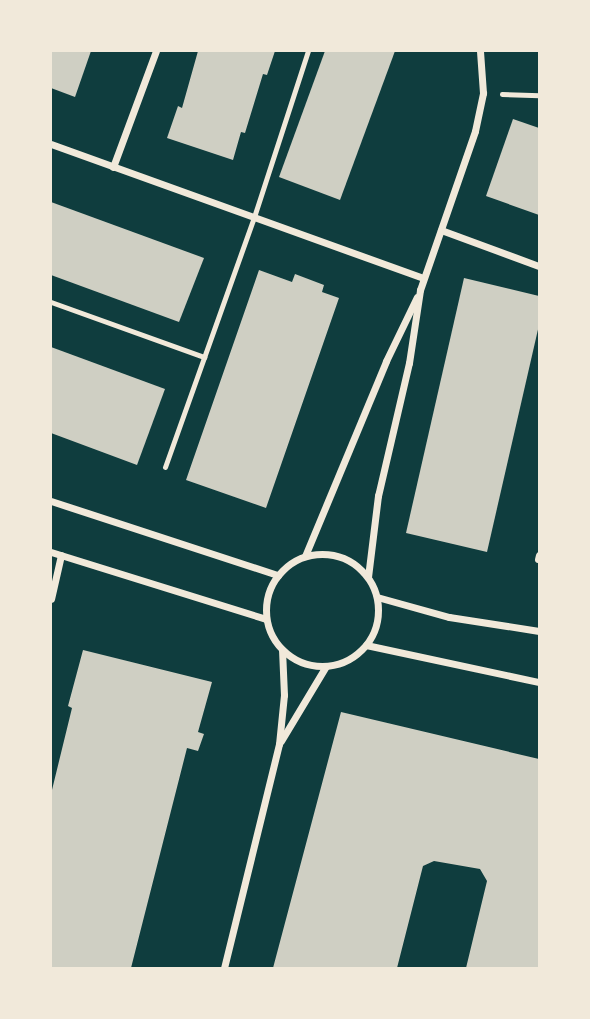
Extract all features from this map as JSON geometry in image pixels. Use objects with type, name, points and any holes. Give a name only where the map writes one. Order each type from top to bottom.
[{"type":"street","points":[[113,167],[156,51]]},
{"type":"street","points":[[368,577],[378,496],[409,363],[420,290],[472,142],[483,93],[480,51]]},
{"type":"street","points":[[51,144],[423,278]]},
{"type":"street","points":[[441,230],[539,266]]},
{"type":"street","points":[[304,556],[386,361],[420,290]]},
{"type":"street","points":[[51,501],[278,575]]},
{"type":"street","points":[[51,552],[266,618]]},
{"type":"street","points":[[51,599],[61,555]]},
{"type":"street","points":[[335,555],[353,563],[368,577],[377,597],[376,622],[366,645],[348,660],[326,666],[303,663],[282,650],[275,641],[266,618],[268,596],[278,575],[304,556],[335,555]]},
{"type":"street","points":[[377,597],[449,617],[539,631]]},
{"type":"street","points":[[366,645],[539,682]]},
{"type":"street","points":[[224,968],[279,744],[284,695],[282,650]]},
{"type":"street","points":[[279,744],[326,666]]},
{"type":"lane","points":[[164,467],[254,217],[309,51]]},
{"type":"lane","points":[[51,302],[204,357]]},
{"type":"path","points":[[483,93],[539,95]]},
{"type":"building","points":[[51,51],[91,51],[75,97],[51,88]]},
{"type":"building","points":[[198,51],[275,51],[267,75],[263,74],[245,133],[241,132],[233,160],[167,138],[178,106],[182,108]]},
{"type":"building","points":[[325,51],[395,51],[340,200],[279,177]]},
{"type":"building","points":[[513,119],[539,128],[539,215],[486,196]]},
{"type":"building","points":[[51,202],[204,258],[179,322],[51,275]]},
{"type":"building","points":[[259,270],[292,282],[295,274],[324,285],[322,292],[339,298],[266,508],[186,480]]},
{"type":"building","points":[[464,278],[539,296],[539,325],[487,552],[406,533]]},
{"type":"building","points":[[51,347],[165,389],[137,465],[51,433]]},
{"type":"building","points":[[83,650],[212,682],[198,732],[204,734],[198,751],[187,748],[131,968],[51,968],[51,794],[72,708],[68,706]]},
{"type":"building","points":[[341,712],[539,759],[539,968],[466,968],[487,881],[480,869],[434,861],[423,866],[397,968],[273,968]]}]
